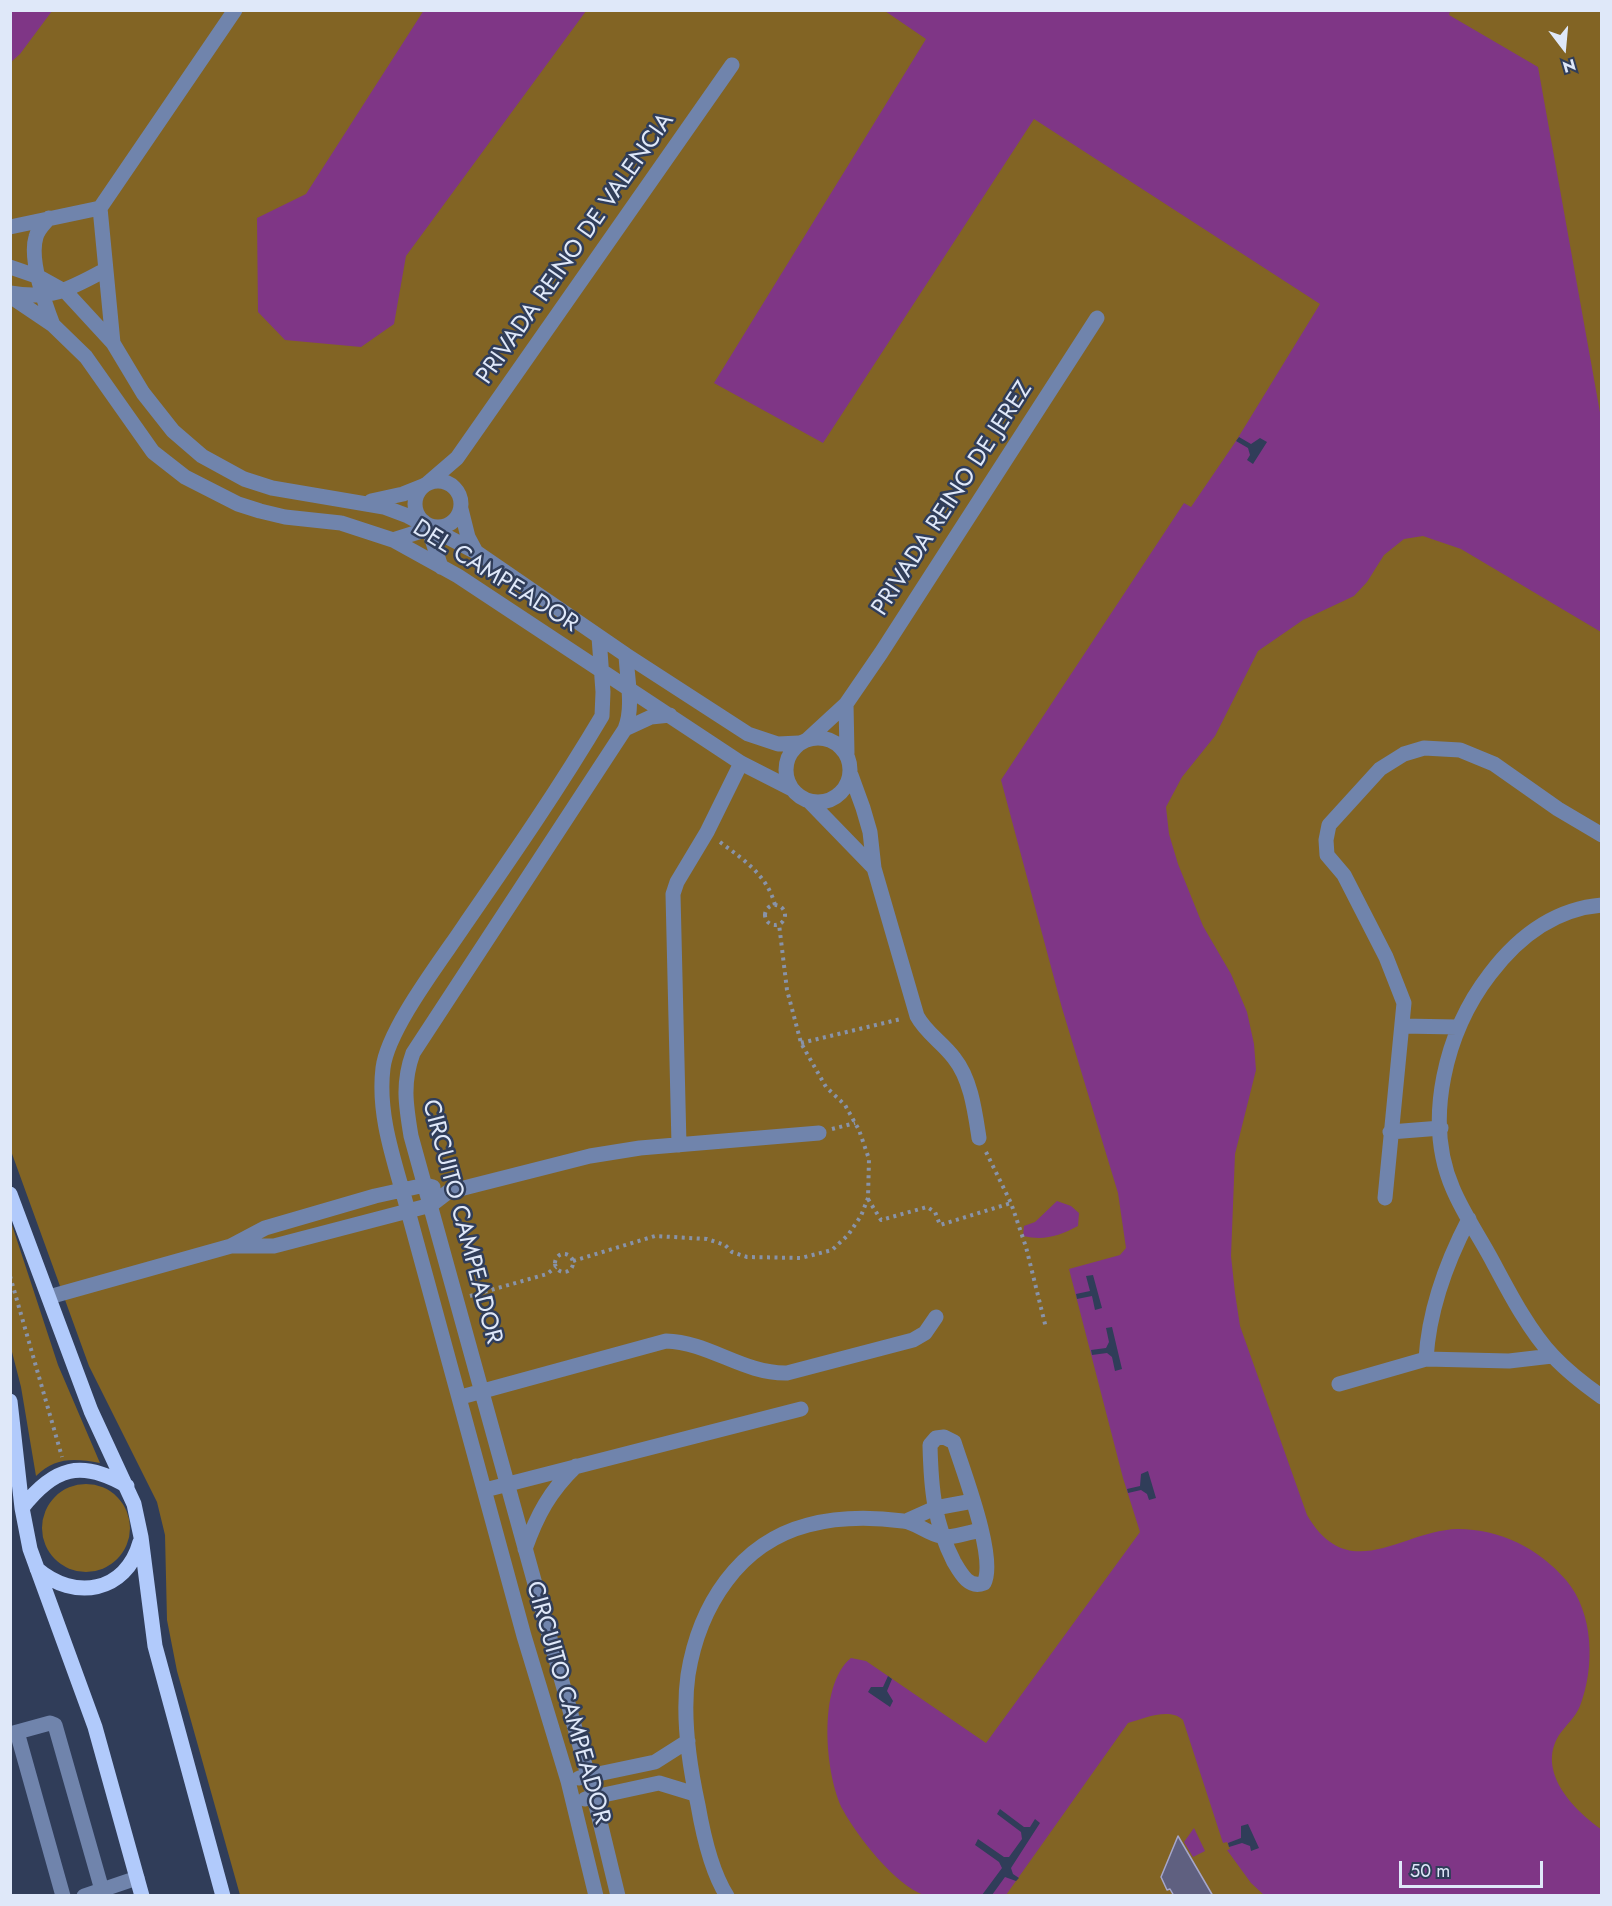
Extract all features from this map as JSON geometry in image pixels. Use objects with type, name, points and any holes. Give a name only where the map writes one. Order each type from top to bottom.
[{"type":"main road","points":[[10,1194],[91,1411],[127,1486],[141,1537],[155,1646],[223,1896]]},
{"type":"main road","points":[[10,1401],[22,1508],[37,1569],[85,1694],[142,1896]]},
{"type":"main road","points":[[22,1508],[48,1481],[66,1471],[98,1472],[127,1486]]},
{"type":"main road","points":[[37,1569],[50,1580],[65,1587],[82,1589],[99,1587],[115,1580],[128,1568],[137,1554],[141,1537]]},
{"type":"street","points":[[113,343],[100,208],[235,10]]},
{"type":"street","name":"PRIVADA REINO DE VALENCIA","points":[[425,484],[457,458],[732,65]]},
{"type":"street","points":[[10,227],[100,208]]},
{"type":"street","points":[[49,218],[35,238],[34,252],[43,295],[53,326]]},
{"type":"street","name":"DEL CAMPEADOR","points":[[10,267],[39,277],[66,292],[113,343],[143,393],[173,431],[202,456],[244,479],[272,488],[363,502],[384,507],[429,525],[476,552],[599,638],[747,734],[778,744],[803,741]]},
{"type":"street","points":[[10,294],[43,295],[66,292],[105,270]]},
{"type":"street","name":"DEL CAMPEADOR","points":[[10,294],[53,326],[86,357],[153,452],[185,477],[238,504],[260,511],[307,520],[341,523],[393,540],[441,567],[741,763],[792,789]]},
{"type":"street","name":"PRIVADA REINO DE JEREZ","points":[[803,741],[846,704],[1097,318]]},
{"type":"street","points":[[393,540],[429,525],[451,523],[461,509],[454,476],[457,458]]},
{"type":"street","points":[[441,567],[429,525],[416,513],[415,501],[425,484],[445,481],[459,492]]},
{"type":"street","name":"DEL CAMPEADOR","points":[[363,502],[384,500],[425,484]]},
{"type":"street","name":"DEL CAMPEADOR","points":[[461,509],[466,531],[476,552]]},
{"type":"street","name":"CIRCUITO CAMPEADOR","points":[[596,1896],[568,1781],[484,1490],[402,1189],[381,1092],[384,1065],[390,1044],[429,976],[602,716],[599,638]]},
{"type":"street","name":"CIRCUITO CAMPEADOR","points":[[618,1896],[594,1797],[411,1136],[404,1093],[406,1074],[413,1053],[625,729],[629,719],[626,655]]},
{"type":"street","points":[[846,704],[847,753],[851,775],[870,832],[874,868],[916,1016],[923,1028],[955,1059],[974,1110],[979,1138]]},
{"type":"street","points":[[625,729],[651,717],[670,715]]},
{"type":"street","points":[[847,753],[830,739],[803,741],[787,760],[786,770],[792,789],[808,801],[874,868]]},
{"type":"street","points":[[1385,1198],[1404,1004],[1386,957],[1344,875],[1327,855],[1326,840],[1329,825],[1380,769],[1404,754],[1424,748],[1460,750],[1494,764],[1597,832],[1602,848]]},
{"type":"street","points":[[679,1145],[673,894],[676,882],[707,832],[741,763]]},
{"type":"street","points":[[808,801],[820,802],[840,794],[851,775]]},
{"type":"street","points":[[1599,901],[1544,922],[1525,935],[1502,958],[1477,991],[1457,1027],[1443,1076],[1441,1128],[1442,1150],[1452,1187],[1512,1297],[1552,1356],[1602,1397]]},
{"type":"street","points":[[468,920],[491,936]]},
{"type":"street","points":[[1402,1026],[1457,1027]]},
{"type":"street","points":[[381,1092],[404,1093]]},
{"type":"street","points":[[1390,1132],[1441,1128]]},
{"type":"street","points":[[408,1211],[431,1205],[448,1192],[590,1156],[679,1145],[741,1142],[819,1133]]},
{"type":"street","points":[[49,1297],[231,1246],[265,1228],[402,1189],[425,1185],[448,1192]]},
{"type":"street","name":"CIRCUITO CAMPEADOR","points":[[231,1246],[274,1246],[408,1211]]},
{"type":"street","points":[[1426,1359],[1428,1330],[1449,1257],[1469,1219]]},
{"type":"street","points":[[460,1397],[666,1341],[684,1342],[768,1373],[787,1372],[913,1340],[925,1333],[936,1317]]},
{"type":"street","points":[[1339,1384],[1426,1359],[1509,1361],[1552,1356]]},
{"type":"street","points":[[484,1490],[578,1464],[801,1409]]},
{"type":"street","points":[[944,1437],[954,1442],[973,1501],[989,1574],[984,1583],[978,1585],[969,1583],[959,1571],[941,1537],[935,1509],[930,1445],[936,1438],[944,1437]]},
{"type":"street","points":[[525,1549],[543,1504],[556,1485],[578,1464]]},
{"type":"street","points":[[906,1521],[935,1509],[973,1501]]},
{"type":"street","points":[[727,1896],[702,1826],[688,1741],[688,1675],[698,1635],[720,1588],[738,1564],[778,1536],[808,1525],[845,1518],[906,1521],[941,1537],[981,1530]]},
{"type":"street","points":[[63,1896],[14,1733],[50,1723],[57,1728],[102,1890]]},
{"type":"street","points":[[568,1781],[655,1762],[688,1741]]},
{"type":"street","points":[[573,1802],[659,1783],[695,1794]]},
{"type":"street","points":[[84,1896],[137,1878]]},
{"type":"path","points":[[707,832],[759,872],[772,892],[775,905]]},
{"type":"path","points":[[775,905],[782,908],[785,913],[784,920],[779,924],[770,924],[765,916],[767,909],[775,905]]},
{"type":"path","points":[[573,1261],[655,1236],[707,1239],[725,1245],[732,1252],[747,1257],[801,1258],[832,1250],[848,1235],[861,1216],[868,1198],[869,1159],[859,1130],[845,1105],[826,1088],[801,1043],[787,990],[779,924]]},
{"type":"path","points":[[801,1043],[916,1016]]},
{"type":"path","points":[[979,1138],[1011,1203],[1026,1247],[1046,1328]]},
{"type":"path","points":[[868,1198],[881,1220],[927,1207],[935,1212],[940,1225],[1011,1203]]},
{"type":"path","points":[[561,1255],[569,1256],[573,1261],[572,1267],[566,1272],[556,1267],[556,1259],[561,1255]]},
{"type":"path","points":[[457,1300],[546,1274],[556,1267]]},
{"type":"path","points":[[10,1276],[63,1460]]},
{"type":"shaded area","points":[[11,10],[52,11],[20,54],[11,62]]},
{"type":"shaded area","points":[[424,10],[586,11],[406,256],[394,324],[361,347],[285,340],[258,312],[257,218],[306,194]]},
{"type":"shaded area","points":[[11,11],[1601,11],[1601,1895],[240,1895],[177,1671],[167,1620],[165,1535],[157,1502],[89,1366],[11,1151]]},
{"type":"shaded area","points":[[885,11],[1450,11],[1449,15],[1538,67],[1601,418],[1601,632],[1461,549],[1423,536],[1404,539],[1384,555],[1367,582],[1354,596],[1303,620],[1258,651],[1215,736],[1182,777],[1166,807],[1169,834],[1178,864],[1203,926],[1231,974],[1247,1012],[1254,1044],[1256,1070],[1235,1154],[1231,1256],[1235,1293],[1240,1326],[1307,1515],[1323,1536],[1340,1548],[1358,1551],[1377,1549],[1437,1532],[1458,1529],[1489,1532],[1531,1550],[1566,1580],[1575,1593],[1587,1624],[1590,1658],[1585,1691],[1580,1706],[1559,1735],[1553,1749],[1552,1763],[1561,1789],[1580,1812],[1601,1829],[1601,1895],[1264,1895],[1251,1883],[1227,1850],[1230,1849],[1227,1842],[1223,1843],[1183,1720],[1171,1714],[1156,1715],[1128,1723],[1006,1895],[940,1897],[924,1895],[913,1890],[890,1871],[867,1846],[849,1821],[837,1795],[829,1754],[829,1709],[833,1688],[840,1671],[851,1658],[866,1661],[986,1743],[1140,1532],[1123,1478],[1069,1269],[1120,1255],[1126,1248],[1118,1193],[1062,1008],[1001,780],[1184,503],[1191,507],[1236,441],[1320,304],[1034,119],[823,443],[714,383],[926,39]]},
{"type":"shaded area","points":[[1057,1201],[1071,1206],[1079,1213],[1078,1226],[1051,1237],[1023,1236],[1024,1226],[1035,1222]]},
{"type":"shaded area","points":[[11,1222],[58,1365],[100,1463],[65,1460],[50,1465],[36,1476],[21,1387],[11,1348]]},
{"type":"shaded area","points":[[86,1484],[103,1487],[117,1497],[127,1511],[130,1528],[127,1545],[117,1559],[103,1569],[86,1572],[69,1569],[55,1559],[45,1545],[42,1528],[45,1511],[55,1497],[69,1487]]},
{"type":"shaded area","points":[[1194,1828],[1205,1851],[1193,1857],[1184,1842]]},
{"type":"pier","points":[[1239,437],[1251,444],[1260,438],[1267,442],[1253,464],[1247,460],[1250,455],[1248,448],[1236,441]]},
{"type":"pier","points":[[1093,1275],[1102,1308],[1095,1310],[1092,1296],[1077,1299],[1076,1294],[1090,1291],[1086,1276]]},
{"type":"pier","points":[[1112,1327],[1122,1369],[1115,1371],[1112,1357],[1107,1353],[1092,1355],[1091,1350],[1106,1348],[1109,1342],[1106,1328]]},
{"type":"pier","points":[[1148,1471],[1156,1498],[1149,1500],[1147,1494],[1141,1490],[1128,1493],[1127,1489],[1140,1486],[1141,1474]]},
{"type":"pier","points":[[888,1676],[892,1679],[887,1691],[893,1701],[890,1707],[868,1692],[871,1687],[883,1687]]},
{"type":"pier","points":[[1000,1809],[1024,1827],[1030,1827],[1035,1819],[1040,1823],[1011,1868],[1013,1874],[1019,1878],[1016,1881],[1005,1877],[992,1895],[982,1895],[1002,1868],[999,1862],[975,1845],[978,1839],[1004,1857],[1009,1857],[1022,1839],[1021,1832],[997,1814]]},
{"type":"pier","points":[[1248,1824],[1259,1848],[1251,1851],[1250,1846],[1242,1843],[1229,1847],[1228,1843],[1241,1838],[1241,1826]]},
{"type":"building","points":[[1178,1836],[1213,1896],[1174,1896],[1170,1889],[1167,1890],[1161,1877]]}]
